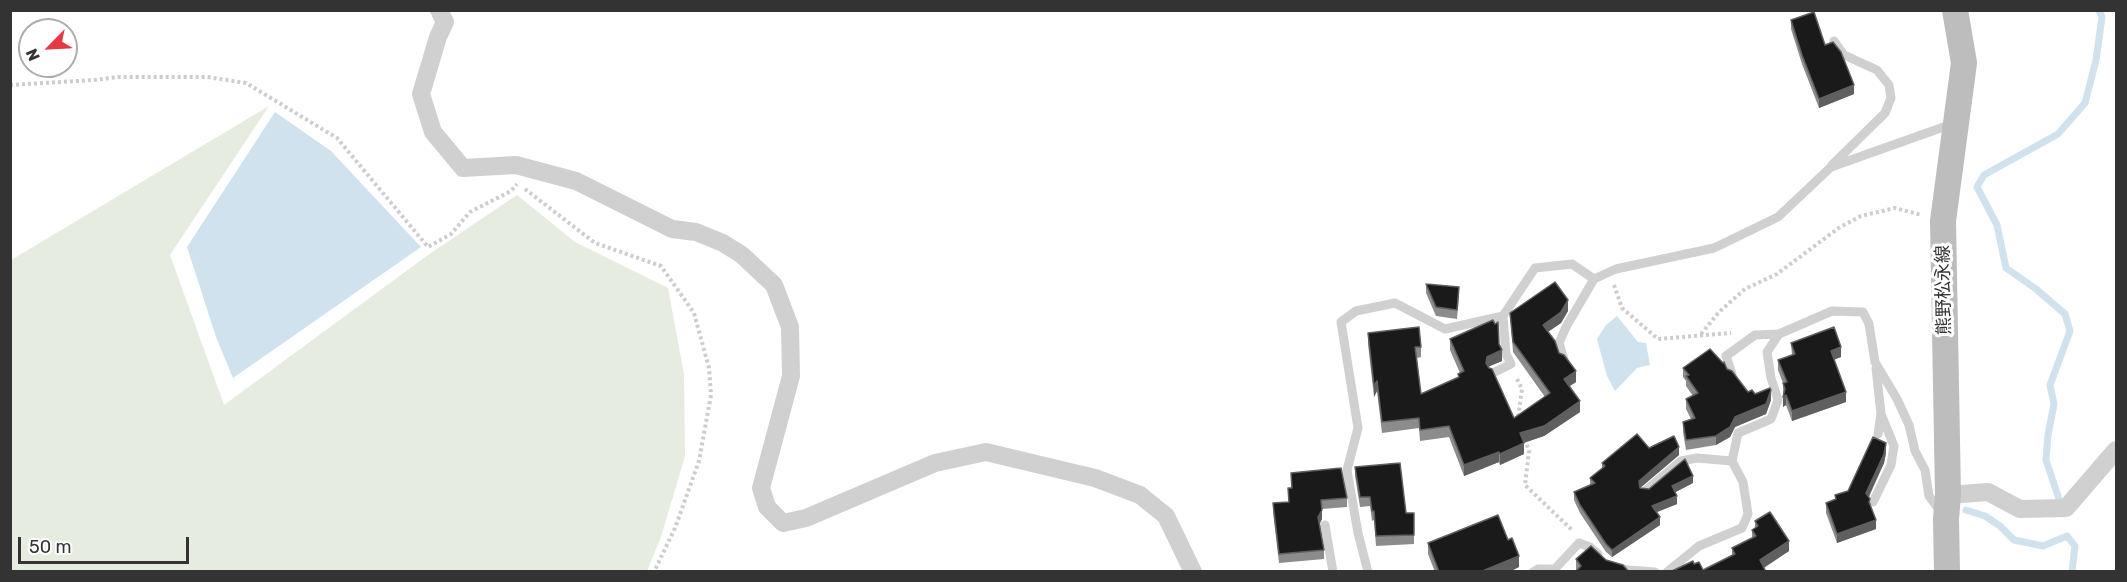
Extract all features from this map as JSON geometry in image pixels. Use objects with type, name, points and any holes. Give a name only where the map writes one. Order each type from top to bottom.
[{"type":"main road","name":"熊野松永線","points":[[1947,572],[1943,221],[1964,63],[1955,10]]},
{"type":"street","points":[[439,10],[445,22],[438,37],[421,94],[433,132],[463,168],[516,165],[576,181],[672,228],[696,232],[723,243],[742,255],[774,285],[790,327],[791,376],[761,488],[767,507],[783,523],[806,518],[935,463],[986,452],[1095,478],[1140,495],[1166,516],[1193,572]]},
{"type":"street","points":[[1947,507],[1988,492],[2020,509],[2066,508],[2116,450]]},
{"type":"lane","points":[[1564,359],[1559,343],[1576,307],[1594,279],[1616,269],[1714,248],[1778,217],[1885,113],[1891,98],[1889,85],[1877,70],[1844,55],[1834,41]]},
{"type":"lane","points":[[1831,167],[1955,124]]},
{"type":"lane","points":[[1493,373],[1510,364],[1506,354],[1503,316],[1535,268],[1572,264],[1594,279]]},
{"type":"lane","points":[[1368,572],[1347,470],[1358,428],[1341,322],[1356,311],[1395,303],[1445,330],[1503,316]]},
{"type":"lane","points":[[1732,374],[1726,356],[1755,335],[1779,334],[1832,311],[1863,312],[1869,324],[1875,362],[1881,414],[1878,434]]},
{"type":"lane","points":[[1667,572],[1699,546],[1742,528],[1748,514],[1743,482],[1732,461],[1738,434],[1771,419],[1778,400],[1771,378],[1767,352],[1779,334]]},
{"type":"lane","points":[[1875,362],[1909,425],[1915,451],[1925,470],[1929,496],[1947,507]]},
{"type":"lane","points":[[1873,502],[1891,465],[1894,446],[1881,414]]},
{"type":"lane","points":[[1645,491],[1681,461],[1697,458],[1732,461]]},
{"type":"lane","points":[[1324,525],[1333,572]]},
{"type":"lane","points":[[1533,572],[1538,569],[1553,570],[1579,543],[1590,547],[1607,562],[1626,571],[1655,572]]},
{"type":"path","points":[[10,86],[118,77],[207,77],[246,82],[337,138],[428,247],[450,234],[470,212],[511,191],[518,184],[595,243],[661,266],[694,313],[708,368],[711,395],[699,461],[675,528],[654,572]]},
{"type":"path","points":[[1701,334],[1719,312],[1745,289],[1777,274],[1840,227],[1861,216],[1895,208],[1943,221]]},
{"type":"path","points":[[1616,269],[1612,277],[1616,296],[1622,308],[1658,339],[1701,334],[1755,335]]},
{"type":"path","points":[[1510,364],[1522,389],[1518,417],[1529,451],[1525,485],[1590,547]]},
{"type":"shaded area","points":[[269,106],[170,255],[224,405],[428,255],[517,195],[575,242],[668,288],[684,374],[685,456],[661,537],[647,571],[11,571],[11,260]]},
{"type":"water","points":[[275,112],[331,151],[421,247],[233,378],[216,337],[187,247]]},
{"type":"water","points":[[1617,316],[1638,342],[1646,343],[1650,365],[1637,368],[1615,391],[1607,376],[1597,339],[1606,325]]},
{"type":"building","points":[[1814,12],[1825,45],[1833,42],[1841,52],[1854,85],[1819,99],[1791,20]]},
{"type":"building","points":[[1555,282],[1568,300],[1561,312],[1543,325],[1555,341],[1559,353],[1564,355],[1576,371],[1564,379],[1580,401],[1544,426],[1520,433],[1524,443],[1500,454],[1499,452],[1464,465],[1449,426],[1420,430],[1419,418],[1382,422],[1377,381],[1374,386],[1368,333],[1419,327],[1421,347],[1415,347],[1421,394],[1459,377],[1458,374],[1464,371],[1450,339],[1493,320],[1495,324],[1498,322],[1499,344],[1502,350],[1487,357],[1486,363],[1492,369],[1514,418],[1550,393],[1513,342],[1510,313]]},
{"type":"building","points":[[1426,284],[1459,287],[1457,310],[1436,307]]},
{"type":"building","points":[[1834,327],[1841,347],[1831,351],[1846,392],[1792,411],[1786,395],[1783,397],[1785,389],[1783,383],[1787,382],[1778,360],[1795,354],[1791,343]]},
{"type":"building","points":[[1710,349],[1724,362],[1727,369],[1732,371],[1748,392],[1752,390],[1755,394],[1770,388],[1771,390],[1766,404],[1735,417],[1730,427],[1716,436],[1686,440],[1683,422],[1695,418],[1686,399],[1698,393],[1683,368]]},
{"type":"building","points":[[1637,434],[1649,448],[1674,436],[1679,447],[1639,481],[1640,488],[1649,489],[1685,459],[1693,476],[1672,486],[1677,496],[1652,506],[1660,517],[1612,550],[1580,505],[1574,492],[1595,483],[1590,478],[1605,466],[1602,463]]},
{"type":"building","points":[[1873,437],[1886,443],[1884,454],[1866,493],[1876,520],[1837,534],[1826,503],[1836,499],[1835,495],[1848,491]]},
{"type":"building","points":[[1400,463],[1406,513],[1414,513],[1414,535],[1376,536],[1374,511],[1372,511],[1370,497],[1360,497],[1355,467]]},
{"type":"building","points":[[1341,468],[1347,498],[1321,500],[1322,510],[1318,517],[1324,550],[1279,554],[1273,503],[1289,502],[1288,488],[1292,488],[1291,473]]},
{"type":"building","points":[[1770,512],[1789,541],[1760,560],[1766,572],[1670,572],[1693,561],[1694,564],[1699,562],[1703,570],[1735,554],[1732,548],[1756,536],[1752,530],[1758,526],[1755,521]]},
{"type":"building","points":[[1498,515],[1508,540],[1512,538],[1519,556],[1480,572],[1439,572],[1428,543]]},
{"type":"building","points":[[1591,546],[1606,560],[1623,565],[1629,572],[1575,572],[1581,566],[1576,559]]},
{"type":"waterway","points":[[2059,499],[2046,460],[2054,404],[2050,385],[2070,331],[2065,314],[2036,289],[2006,268],[1997,225],[1977,187],[1984,175],[2058,134],[2085,103],[2096,60],[2102,17],[2099,10]]},
{"type":"waterway","points":[[1966,510],[1985,516],[2000,526],[2014,540],[2043,546],[2067,536],[2075,546],[2072,572]]}]
